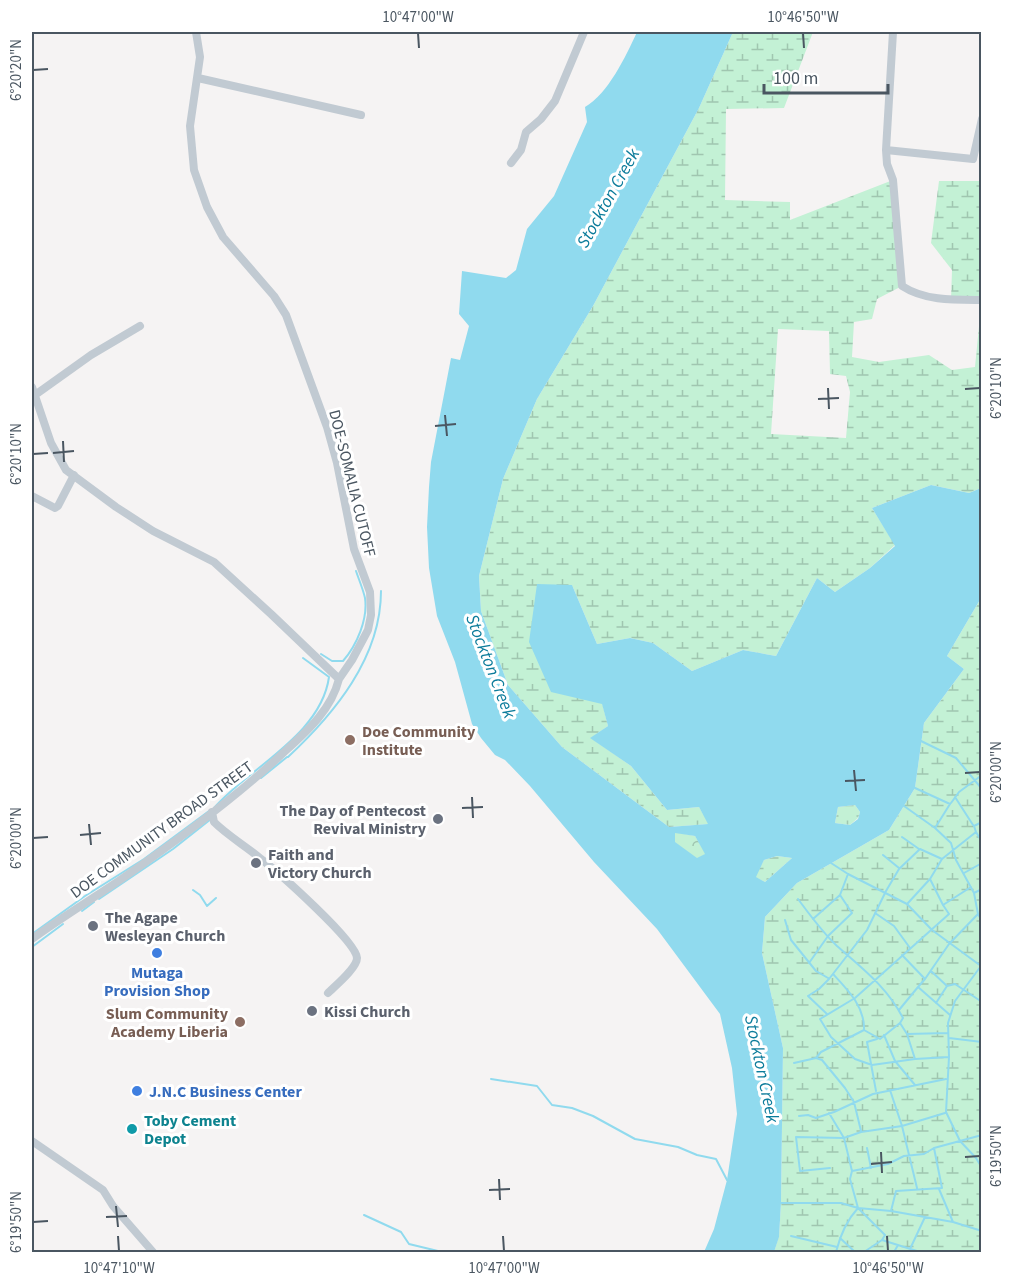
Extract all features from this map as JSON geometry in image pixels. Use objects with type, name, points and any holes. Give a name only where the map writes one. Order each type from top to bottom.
[{"type":"street","name":"DOE-SOMALIA CUTOFF","points":[[195,32],[200,57],[190,126],[194,170],[207,207],[223,237],[274,296],[286,315],[327,427],[337,463],[354,549],[370,592],[371,615],[368,630],[339,679]]},
{"type":"street","points":[[511,163],[520,150],[526,132],[541,119],[555,101],[584,32]]},
{"type":"street","points":[[893,32],[886,150],[887,164],[893,180],[902,286],[914,294],[951,300],[981,300]]},
{"type":"street","points":[[198,78],[361,115]]},
{"type":"street","points":[[886,150],[973,159],[981,119]]},
{"type":"street","points":[[140,326],[34,391],[57,454],[66,470],[153,531],[214,562],[339,679]]},
{"type":"street","points":[[32,496],[55,508],[74,475]]},
{"type":"street","name":"DOE COMMUNITY BROAD STREET","points":[[32,939],[123,878],[262,773],[313,725],[331,699],[339,679]]},
{"type":"street","points":[[212,812],[214,822],[290,884],[344,936],[356,954],[355,963],[351,969],[328,993]]},
{"type":"street","points":[[32,1141],[102,1190],[153,1252]]},
{"type":"green space","points":[[733,32],[813,32],[784,108],[726,109],[725,200],[790,202],[790,220],[893,180],[902,286],[877,299],[872,319],[854,322],[852,357],[879,362],[929,355],[952,370],[975,367],[981,306],[981,488],[969,493],[931,485],[872,508],[895,545],[870,568],[835,592],[817,578],[776,656],[743,650],[692,671],[653,643],[630,638],[597,644],[572,585],[608,726],[591,738],[631,766],[667,810],[699,807],[709,824],[669,827],[562,747],[508,685],[481,611],[479,576],[503,479],[537,399],[593,306],[699,108]],"holes":[[[778,329],[829,331],[830,374],[846,376],[850,392],[846,438],[771,434]]]},
{"type":"green space","points":[[939,181],[981,181],[981,300],[951,300],[952,270],[931,243]]},
{"type":"green space","points":[[981,598],[981,1252],[774,1252],[779,1236],[781,1203],[783,1048],[762,953],[765,917],[797,883],[889,830],[915,788],[924,723],[964,669],[947,656]]},
{"type":"green space","points":[[855,805],[860,812],[858,818],[850,825],[835,823],[838,807]]},
{"type":"green space","points":[[675,832],[695,836],[706,854],[697,859],[674,842]]},
{"type":"green space","points":[[777,856],[792,858],[765,882],[755,877],[764,860]]},
{"type":"water","name":"Stockton Creek","points":[[637,32],[733,32],[699,108],[593,306],[537,399],[503,479],[479,576],[481,611],[508,685],[562,747],[669,827],[708,824],[699,807],[667,810],[631,766],[590,738],[608,726],[602,704],[551,692],[529,642],[537,584],[572,585],[597,644],[630,638],[653,643],[692,671],[743,650],[776,656],[817,578],[835,592],[870,568],[895,546],[872,508],[931,485],[969,493],[981,488],[981,598],[947,656],[964,669],[924,723],[915,788],[889,830],[797,883],[765,917],[762,953],[783,1048],[781,1203],[779,1237],[774,1252],[704,1252],[714,1229],[727,1180],[737,1114],[732,1068],[720,1014],[657,929],[594,862],[530,786],[505,760],[495,755],[481,738],[472,724],[455,662],[437,616],[429,568],[427,527],[431,462],[451,358],[460,360],[469,326],[459,314],[462,271],[506,278],[516,270],[527,229],[554,196],[587,122],[585,107],[609,84]],"holes":[[[855,805],[860,812],[858,819],[850,825],[835,823],[838,807]],[[675,833],[695,836],[705,854],[697,858],[675,842]],[[777,856],[792,858],[765,882],[756,877],[764,860]]]},
{"type":"waterway","points":[[321,654],[332,661],[343,661],[360,631],[365,614],[365,598],[356,571]]},
{"type":"waterway","points":[[288,757],[338,703],[364,662],[379,616],[381,591]]},
{"type":"waterway","points":[[214,808],[282,749],[313,716],[323,698],[329,677],[303,658]]},
{"type":"waterway","points":[[921,741],[956,758],[982,789]]},
{"type":"waterway","points":[[261,778],[287,757]]},
{"type":"waterway","points":[[951,803],[959,792],[982,775]]},
{"type":"waterway","points":[[915,788],[950,804],[935,828]]},
{"type":"waterway","points":[[955,797],[973,825]]},
{"type":"waterway","points":[[904,806],[935,828],[951,843],[956,860],[974,893],[978,914],[982,921]]},
{"type":"waterway","points":[[32,934],[85,896],[144,859],[209,811]]},
{"type":"waterway","points":[[99,899],[173,849],[211,819]]},
{"type":"waterway","points":[[908,903],[930,879],[942,859],[976,832],[974,826],[982,822]]},
{"type":"waterway","points":[[976,832],[982,842]]},
{"type":"waterway","points":[[902,837],[919,849]]},
{"type":"waterway","points":[[827,1014],[808,996],[829,979],[867,930],[899,869],[920,849],[942,859]]},
{"type":"waterway","points":[[883,855],[899,868]]},
{"type":"waterway","points":[[831,863],[907,904],[932,930],[981,966],[955,1001],[948,1023],[946,1112],[960,1141],[982,1168]]},
{"type":"waterway","points":[[964,873],[982,863]]},
{"type":"waterway","points":[[813,919],[840,895],[848,874]]},
{"type":"waterway","points":[[930,879],[943,905]]},
{"type":"waterway","points":[[949,1057],[872,1065],[855,1059],[831,1037],[820,1019],[855,998],[949,914],[943,905],[971,887]]},
{"type":"waterway","points":[[974,893],[982,889]]},
{"type":"waterway","points":[[193,890],[200,895],[207,906],[216,898]]},
{"type":"waterway","points":[[809,963],[828,936],[852,913],[840,895]]},
{"type":"waterway","points":[[798,899],[832,941],[874,979],[890,997],[903,1018],[900,1023],[907,1034],[915,1059]]},
{"type":"waterway","points":[[82,911],[94,902]]},
{"type":"waterway","points":[[875,913],[894,926],[910,948]]},
{"type":"waterway","points":[[925,979],[949,944],[978,914]]},
{"type":"waterway","points":[[785,920],[791,940],[816,971],[828,978]]},
{"type":"waterway","points":[[32,947],[63,924]]},
{"type":"waterway","points":[[902,955],[925,979],[918,987],[950,1015]]},
{"type":"waterway","points":[[931,971],[947,986],[936,1003]]},
{"type":"waterway","points":[[833,974],[859,1006],[864,1030],[880,1039],[900,1023]]},
{"type":"waterway","points":[[947,986],[955,984],[982,1002]]},
{"type":"waterway","points":[[899,1010],[918,987]]},
{"type":"waterway","points":[[816,1058],[821,1052],[864,1030]]},
{"type":"waterway","points":[[907,1034],[948,1033]]},
{"type":"waterway","points":[[884,1035],[895,1061],[915,1085]]},
{"type":"waterway","points":[[949,1038],[982,1042]]},
{"type":"waterway","points":[[876,1091],[867,1042],[877,1039]]},
{"type":"waterway","points":[[794,1063],[816,1058],[822,1060],[854,1102],[861,1131]]},
{"type":"waterway","points":[[491,1079],[537,1086],[552,1105],[572,1108],[593,1116],[635,1139],[678,1147],[697,1155],[716,1159],[727,1180],[730,1180]]},
{"type":"waterway","points":[[799,1116],[808,1115],[816,1118],[873,1094],[946,1079]]},
{"type":"waterway","points":[[890,1090],[902,1126],[917,1188]]},
{"type":"waterway","points":[[829,1113],[844,1138],[852,1171],[850,1179],[858,1208],[844,1229],[836,1252]]},
{"type":"waterway","points":[[830,1168],[800,1171],[796,1137],[844,1138],[861,1132],[902,1126],[945,1113]]},
{"type":"waterway","points":[[891,1211],[896,1191],[942,1188],[934,1148],[982,1135]]},
{"type":"waterway","points":[[867,1148],[871,1168]]},
{"type":"waterway","points":[[852,1171],[888,1164],[904,1156],[924,1154],[934,1148]]},
{"type":"waterway","points":[[939,1189],[953,1222]]},
{"type":"waterway","points":[[781,1203],[841,1203],[858,1208],[891,1211],[953,1222],[982,1231]]},
{"type":"waterway","points":[[858,1208],[885,1235],[882,1240],[864,1252]]},
{"type":"waterway","points":[[364,1215],[401,1232],[409,1244],[442,1252]]},
{"type":"waterway","points":[[910,1249],[925,1217]]},
{"type":"waterway","points":[[791,1236],[837,1247]]},
{"type":"waterway","points":[[840,1238],[855,1252]]},
{"type":"waterway","points":[[882,1240],[920,1252]]},
{"type":"waterway","points":[[894,1252],[898,1245]]},
{"type":"place","name":"Doe Community Institute","points":[[350,740]]},
{"type":"place","name":"The Day of Pentecost Revival Ministry","points":[[438,819]]},
{"type":"place","name":"Faith and Victory Church","points":[[256,863]]},
{"type":"place","name":"The Agape Wesleyan Church","points":[[93,926]]},
{"type":"place","name":"Mutaga Provision Shop","points":[[157,953]]},
{"type":"place","name":"Kissi Church","points":[[312,1011]]},
{"type":"place","name":"Slum Community Academy Liberia","points":[[240,1022]]},
{"type":"place","name":"J.N.C Business Center","points":[[137,1091]]},
{"type":"place","name":"Toby Cement Depot","points":[[132,1129]]}]
